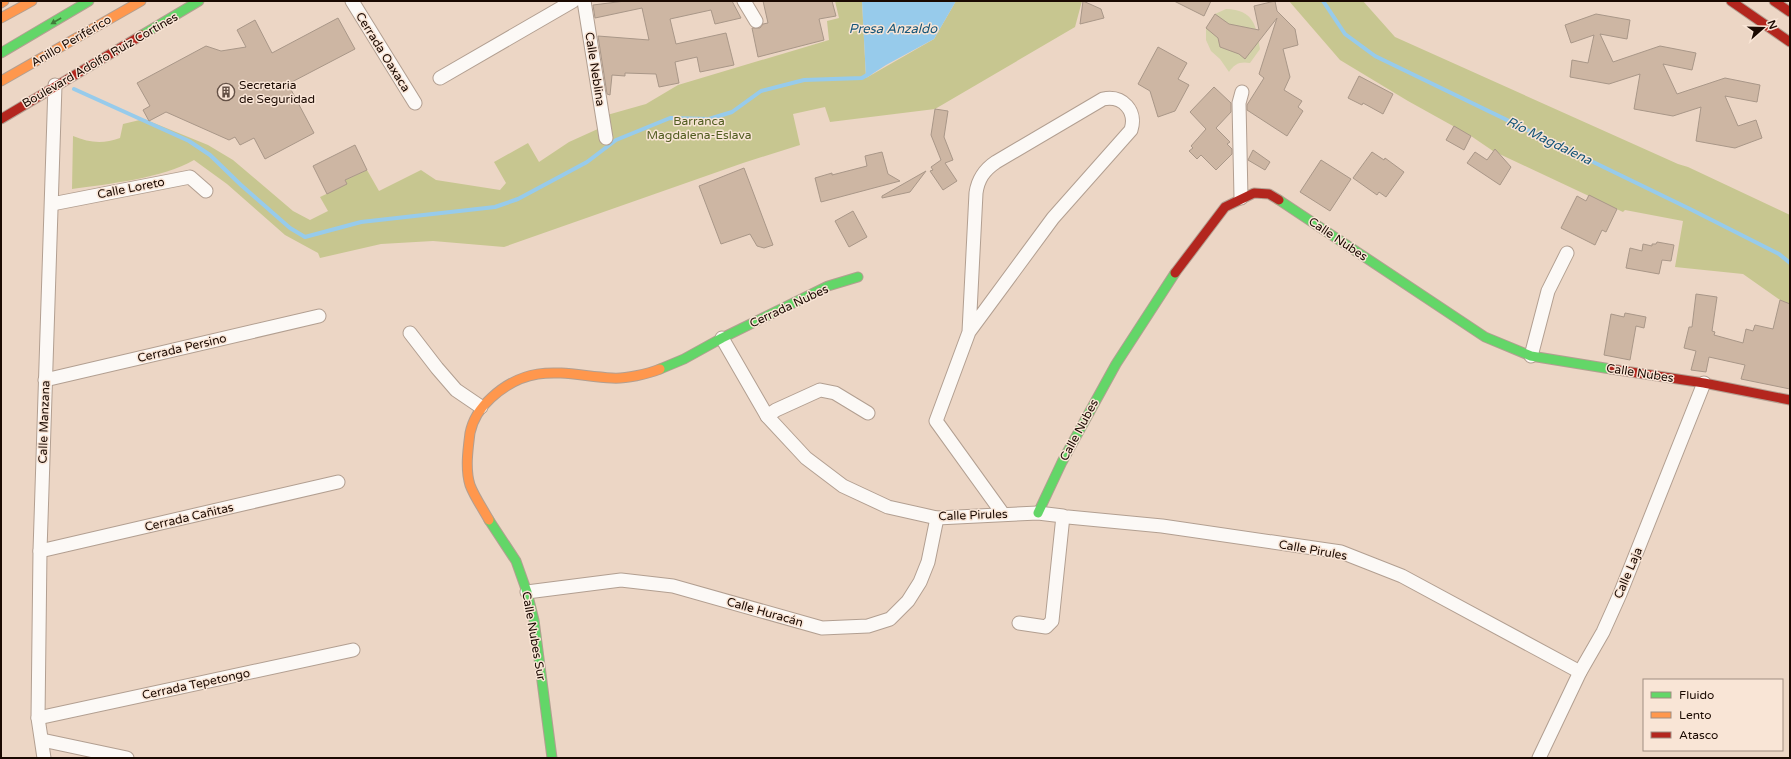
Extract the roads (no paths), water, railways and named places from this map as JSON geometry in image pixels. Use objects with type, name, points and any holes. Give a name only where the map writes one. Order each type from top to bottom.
[{"type":"main road","points":[[1,18],[32,1]]},
{"type":"main road","points":[[1,53],[89,1]]},
{"type":"main road","name":"Anillo Periférico","points":[[1,81],[141,1]]},
{"type":"main road","name":"Boulevard Adolfo Ruiz Cortines","points":[[1,118],[199,1]]},
{"type":"main road","points":[[1774,1],[1790,12]]},
{"type":"main road","points":[[1733,2],[1790,42]]},
{"type":"main road","points":[[70,53],[93,28]]},
{"type":"main road","name":"Calle Nubes","points":[[1038,513],[1088,413],[1146,316],[1177,270],[1225,207],[1240,198],[1254,193],[1269,194],[1290,207],[1485,337],[1531,356],[1704,383],[1790,400]]},
{"type":"main road","name":"Cerrada Nubes","points":[[722,338],[828,286],[858,277]]},
{"type":"main road","name":"Calle Nubes Sur","points":[[552,758],[546,702],[534,620],[527,592],[516,561],[488,518],[470,484],[467,454],[472,423],[481,407],[504,386],[533,374],[564,372],[614,378],[639,375],[684,359],[722,338]]},
{"type":"street","name":"Cerrada Oaxaca","points":[[352,1],[415,103]]},
{"type":"street","points":[[440,78],[573,1]]},
{"type":"street","name":"Calle Neblina","points":[[584,1],[606,138]]},
{"type":"street","points":[[744,1],[756,21]]},
{"type":"street","name":"Calle Manzana","points":[[44,758],[38,718],[40,551],[55,85]]},
{"type":"street","points":[[1240,198],[1239,103],[1242,92]]},
{"type":"street","points":[[969,332],[976,193],[980,177],[996,162],[1103,99],[1114,98],[1120,100],[1132,113],[1133,125],[1131,130],[1053,218],[969,332],[936,421],[1003,514]]},
{"type":"street","name":"Calle Loreto","points":[[52,204],[190,176],[206,191]]},
{"type":"street","points":[[1531,356],[1548,291],[1567,252]]},
{"type":"street","name":"Cerrada Persino","points":[[45,380],[319,316]]},
{"type":"street","points":[[410,333],[456,390],[481,407]]},
{"type":"street","name":"Calle Pirules","points":[[722,338],[767,416],[806,458],[843,486],[888,507],[938,518],[1038,513],[1162,526],[1341,552],[1402,576],[1580,672]]},
{"type":"street","name":"Calle Laja","points":[[1539,758],[1580,672],[1603,632],[1620,594],[1704,383]]},
{"type":"street","points":[[767,416],[776,410],[820,390],[835,393],[868,414]]},
{"type":"street","name":"Cerrada Cañitas","points":[[40,551],[338,482]]},
{"type":"street","points":[[1019,623],[1046,627],[1052,621],[1066,517]]},
{"type":"street","name":"Calle Huracán","points":[[527,592],[621,580],[673,586],[822,628],[868,626],[890,619],[908,601],[920,582],[928,562],[938,518]]},
{"type":"street","name":"Cerrada Tepetongo","points":[[38,718],[353,650]]},
{"type":"street","points":[[42,740],[127,758]]},
{"type":"water","name":"Presa Anzaldo","points":[[862,1],[956,1],[934,39],[886,65],[866,78]]},
{"type":"waterway","name":"Río Magdalena","points":[[1323,1],[1345,34],[1375,56],[1690,209],[1779,254],[1790,263]]},
{"type":"waterway","points":[[74,89],[189,141],[210,155],[241,185],[290,228],[305,237],[361,222],[495,207],[518,199],[587,162],[616,140],[670,118],[709,119],[732,112],[761,91],[804,80],[862,78],[870,73]]},
{"type":"place","name":"Secretaria de Seguridad","points":[[226,92]]},
{"type":"park label","name":"Barranca Magdalena-Eslava","points":[[699,128]]}]
